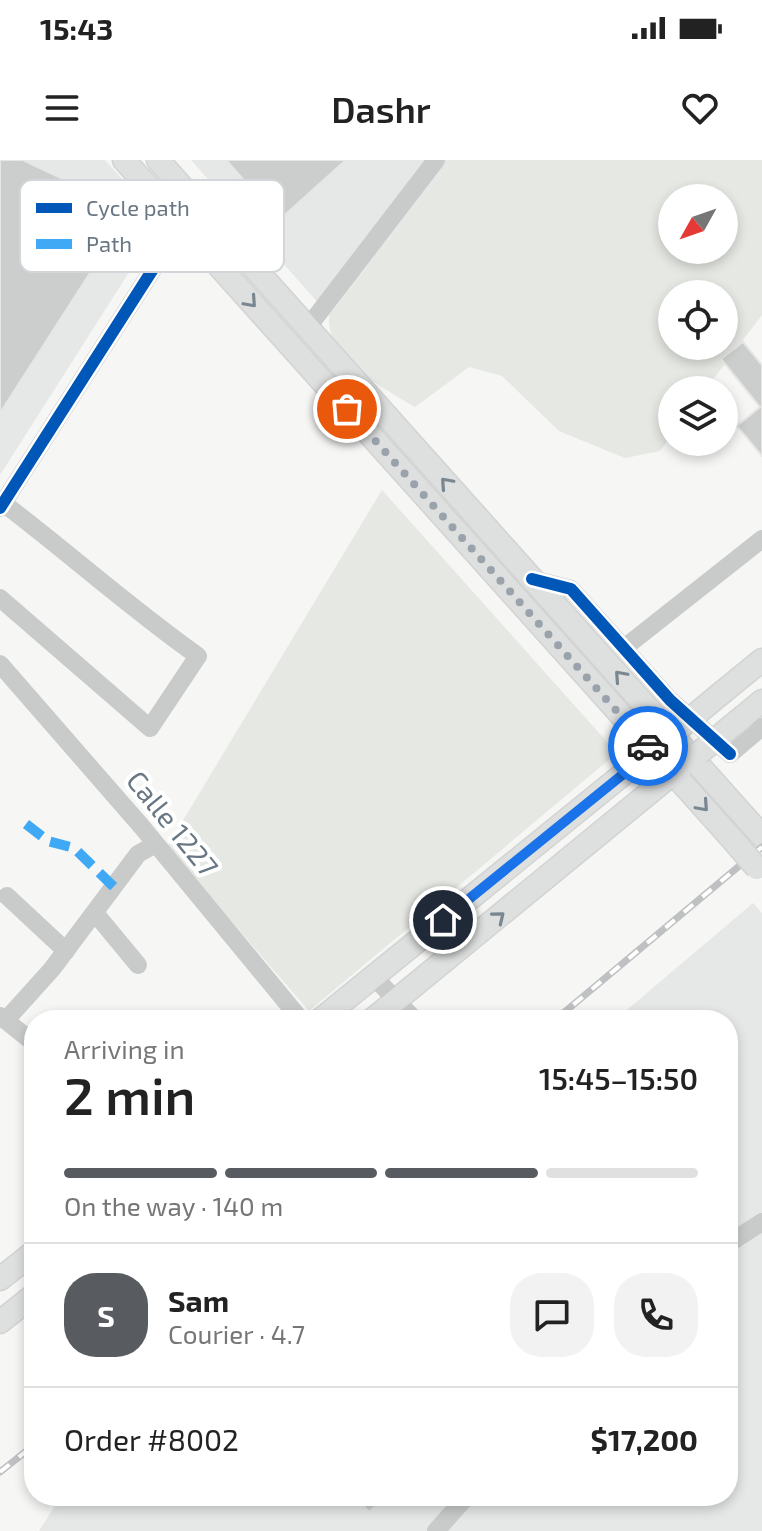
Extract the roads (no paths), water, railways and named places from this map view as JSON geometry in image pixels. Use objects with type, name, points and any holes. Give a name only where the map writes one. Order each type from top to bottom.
[{"type":"main road","points":[[124,160],[142,180]]},
{"type":"main road","points":[[158,160],[176,180]]},
{"type":"main road","points":[[225,272],[760,871]]},
{"type":"main road","points":[[259,272],[532,579],[696,755],[756,829]]},
{"type":"main road","points":[[333,1010],[762,660]]},
{"type":"main road","points":[[384,1010],[696,755],[753,721],[762,701]]},
{"type":"main road","points":[[0,1279],[24,1260]]},
{"type":"main road","points":[[0,1322],[24,1303]]},
{"type":"street","points":[[308,327],[436,160]]},
{"type":"street","points":[[0,598],[150,728],[198,656],[144,618],[96,574],[2,505],[150,272]]},
{"type":"street","points":[[624,648],[762,539]]},
{"type":"street","points":[[532,579],[571,589],[670,700],[730,754],[753,721]]},
{"type":"street","name":"Calle 1227","points":[[0,664],[142,827],[293,1010]]},
{"type":"street","points":[[24,1035],[3,1018],[66,951],[138,854],[154,845]]},
{"type":"street","points":[[7,896],[66,951]]},
{"type":"street","points":[[95,913],[138,965]]},
{"type":"street","points":[[374,977],[404,1010]]},
{"type":"street","points":[[738,1238],[762,1222]]},
{"type":"street","points":[[436,1531],[458,1506]]},
{"type":"railway","points":[[567,1010],[762,847]]},
{"type":"railway","points":[[0,1472],[24,1453]]}]
